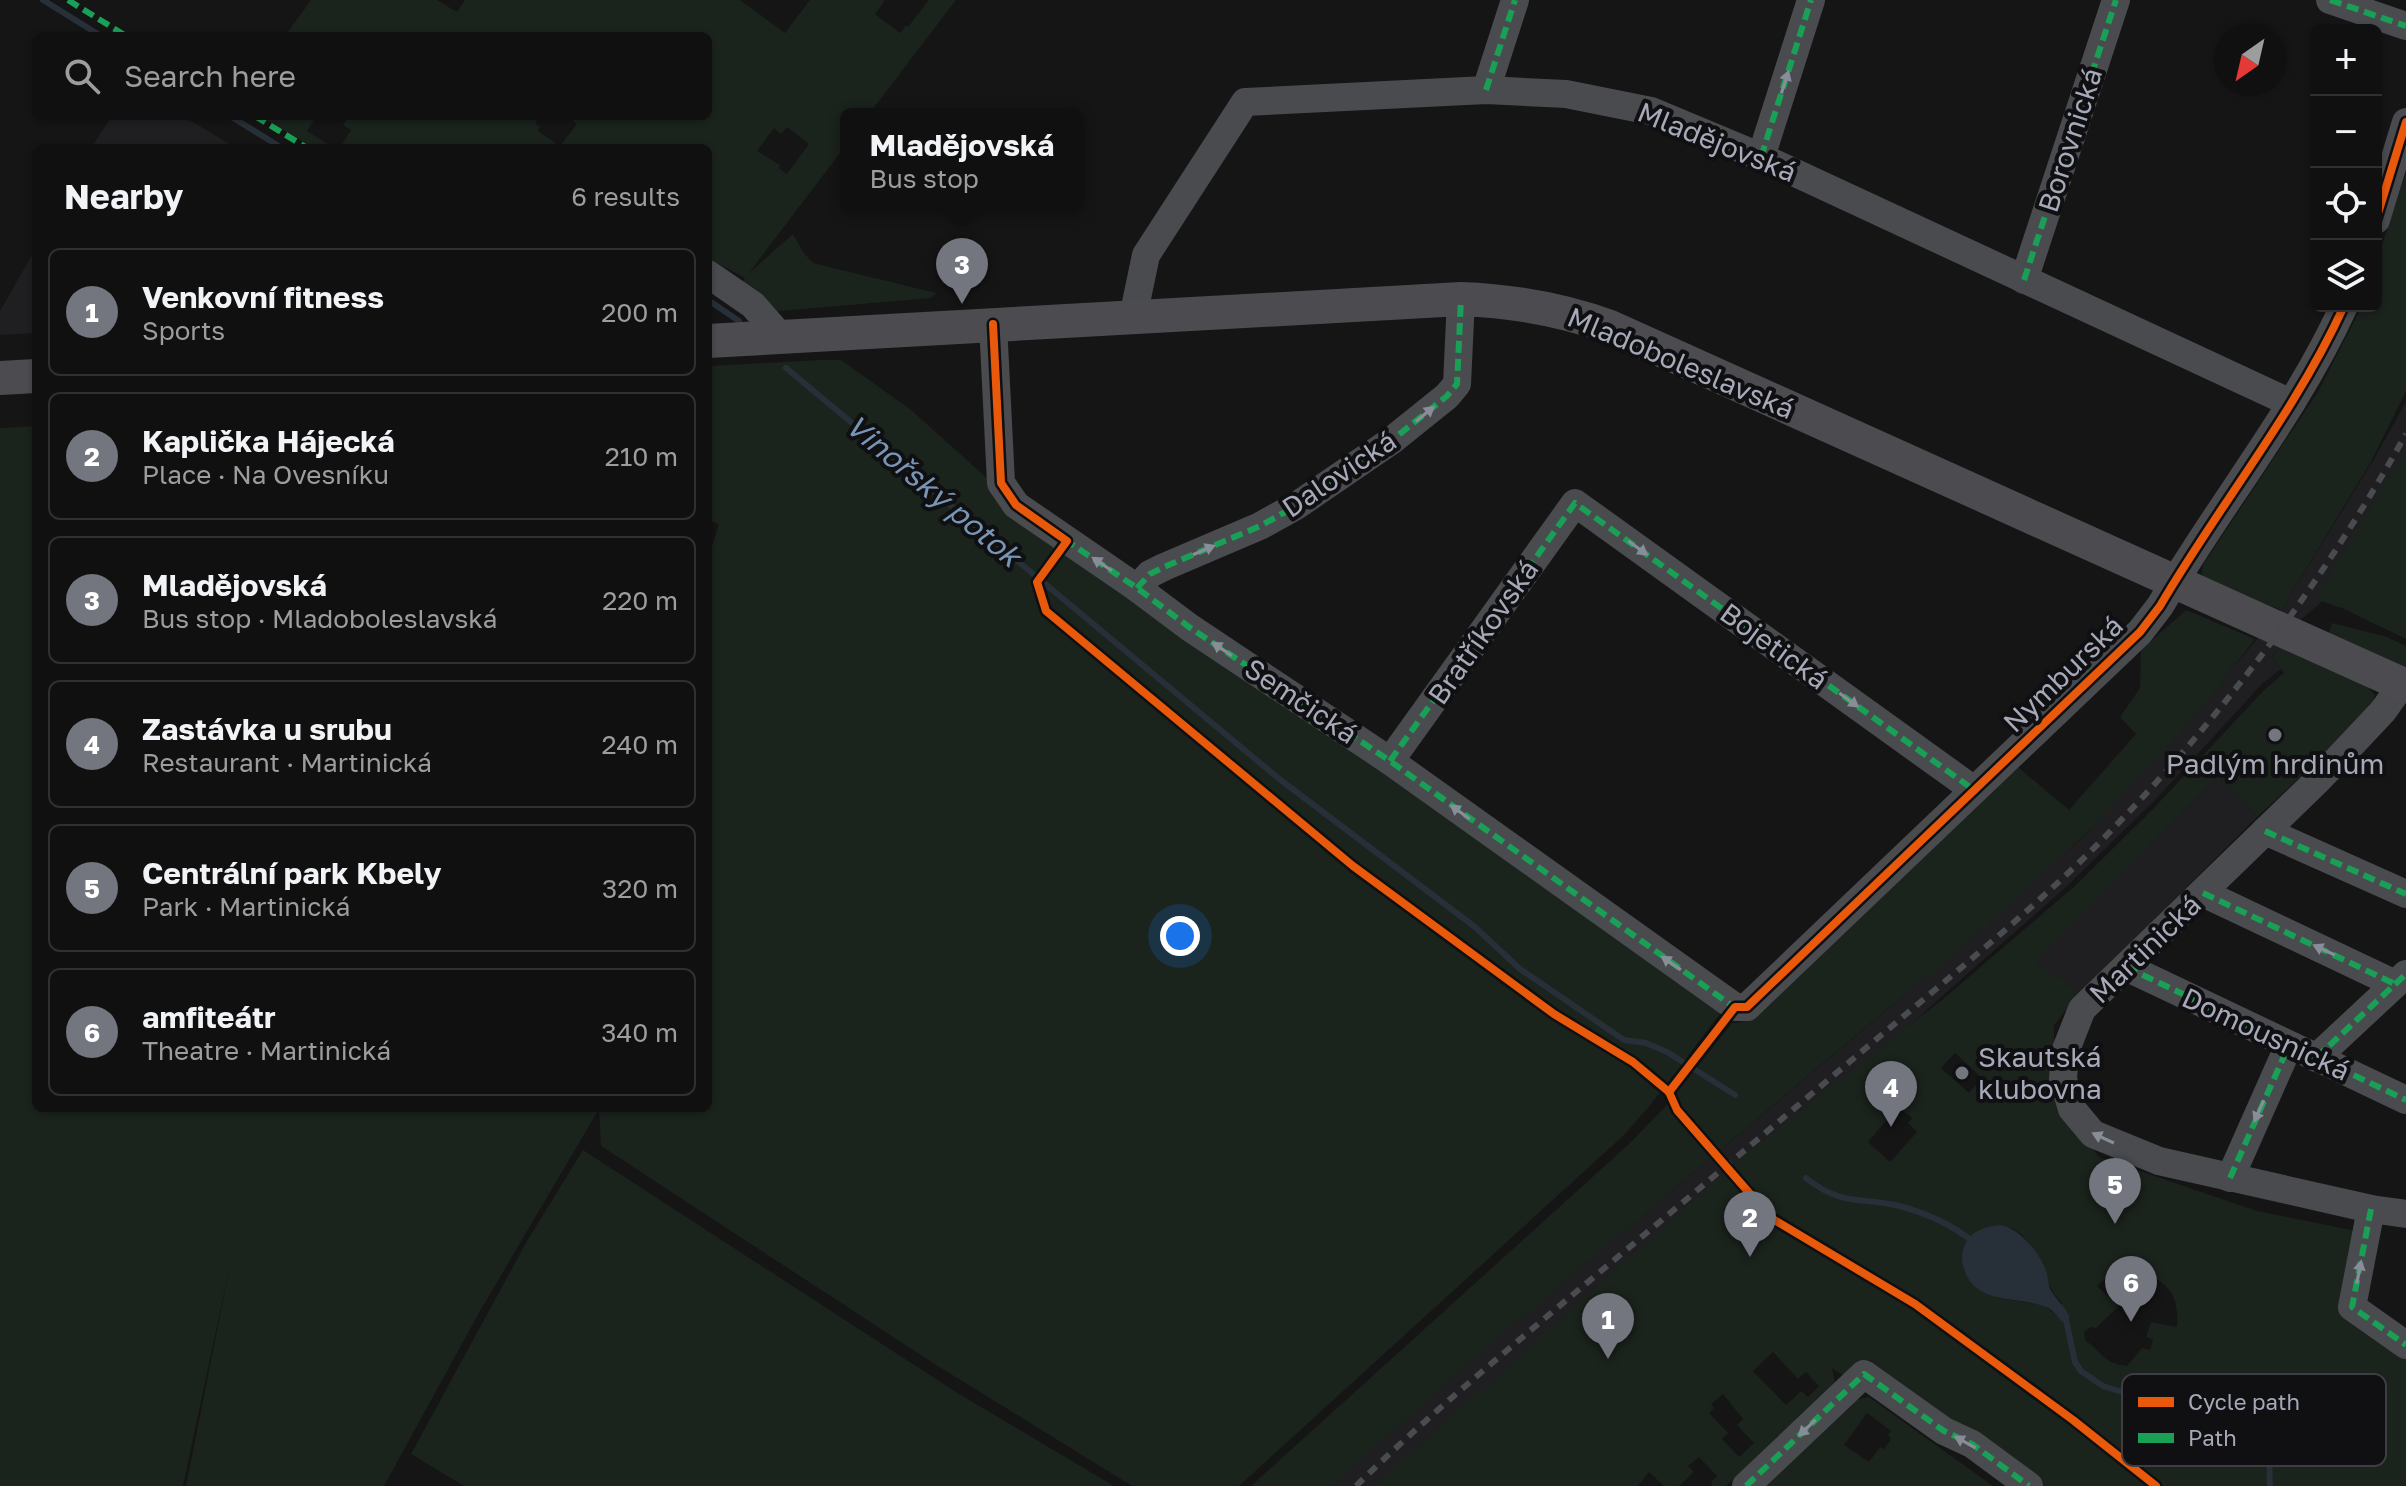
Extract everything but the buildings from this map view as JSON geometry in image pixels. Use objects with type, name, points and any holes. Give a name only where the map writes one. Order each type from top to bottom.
[{"type":"main road","name":"Mladoboleslavská","points":[[712,341],[1461,299],[1549,308],[1610,327],[2404,685]]},
{"type":"main road","points":[[0,378],[32,376]]},
{"type":"street","points":[[1486,90],[1515,0]]},
{"type":"street","points":[[1761,157],[1811,0]]},
{"type":"street","name":"Borovnická","points":[[2024,280],[2116,0]]},
{"type":"street","points":[[2330,0],[2406,26]]},
{"type":"street","name":"Mladějovská","points":[[1133,317],[1146,255],[1245,102],[1486,90],[1566,94],[1651,111],[1761,157],[2291,403]]},
{"type":"street","points":[[2382,200],[2406,122]]},
{"type":"street","points":[[712,277],[753,305],[781,337]]},
{"type":"street","name":"Dalovická","points":[[1137,588],[1150,574],[1260,526],[1296,506],[1391,441],[1447,396],[1457,384],[1461,299]]},
{"type":"street","name":"Nymburská","points":[[1735,1007],[1747,1007],[2140,632],[2291,403],[2341,312]]},
{"type":"street","name":"Semčická","points":[[993,324],[1001,483],[1016,505],[1189,627],[1390,761],[1735,1007]]},
{"type":"street","name":"Bratříkovská","points":[[1390,761],[1575,503]]},
{"type":"street","name":"Bojetická","points":[[1575,503],[1974,790]]},
{"type":"street","name":"Martinická","points":[[2404,685],[2319,779],[2082,1009],[2065,1052],[2063,1079],[2072,1109],[2093,1134],[2159,1161],[2371,1209],[2406,1214]]},
{"type":"street","points":[[2265,831],[2406,894]]},
{"type":"street","points":[[2203,893],[2400,979],[2316,1058]]},
{"type":"street","name":"Domousnická","points":[[2126,967],[2406,1100]]},
{"type":"street","points":[[2230,1178],[2289,1045]]},
{"type":"street","points":[[2371,1209],[2352,1307],[2406,1345]]},
{"type":"street","points":[[1746,1486],[1864,1374],[1944,1431],[1972,1444],[2029,1486]]},
{"type":"shaded area","points":[[311,0],[437,0],[457,12],[465,0],[740,0],[785,33],[810,0],[885,0],[875,14],[900,33],[929,0],[956,0],[874,108],[840,108],[840,153],[749,273],[793,234],[813,263],[936,293],[931,298],[768,312],[740,286],[745,278],[712,260],[712,144],[562,144],[577,124],[572,120],[712,120],[712,32],[288,32]],"holes":[[[787,127],[809,144],[787,174],[779,168],[780,165],[757,151],[774,128],[781,134]]]},
{"type":"shaded area","points":[[109,120],[190,120],[229,144],[94,144]]},
{"type":"shaded area","points":[[267,120],[314,120],[307,131],[328,144],[306,144]]},
{"type":"shaded area","points":[[346,120],[537,120],[538,131],[557,144],[342,144],[351,130],[343,125]]},
{"type":"shaded area","points":[[2406,172],[2406,391],[2371,462],[2281,610],[2201,577],[2203,565],[2319,390],[2359,312],[2382,312],[2382,245]]},
{"type":"shaded area","points":[[32,255],[32,333],[0,335],[0,311]]},
{"type":"shaded area","points":[[841,360],[910,409],[989,480],[1723,1010],[1623,1136],[1239,1486],[1132,1486],[933,1363],[601,1146],[599,1112],[712,1112],[712,547],[719,524],[712,521],[712,366]]},
{"type":"shaded area","points":[[2406,402],[2406,477],[2332,593],[2298,622],[2272,657],[2281,669],[2262,684],[2156,799],[2065,888],[1847,1084],[1378,1486],[1335,1486],[1382,1439],[1487,1346],[1914,987],[2078,842],[2168,746],[2281,610]]},
{"type":"shaded area","points":[[32,426],[32,1112],[597,1112],[480,1311],[384,1486],[186,1486],[231,1260],[183,1486],[0,1486],[0,428]]},
{"type":"shaded area","points":[[2406,448],[2406,639],[2344,609],[2315,599]]},
{"type":"shaded area","points":[[2186,610],[2255,639],[2148,769],[2050,868],[1968,942],[1477,1356],[1335,1486],[1251,1486],[1629,1144],[1665,1107],[1732,1023],[1742,1022],[2018,767],[2069,810],[2136,734],[2120,717],[2140,688],[2141,650]]},
{"type":"shaded area","points":[[2332,623],[2387,637],[2406,646],[2406,674],[2327,638]]},
{"type":"shaded area","points":[[2282,644],[2363,682],[2375,695],[2370,712],[2257,817],[2218,776],[2036,963],[2080,993],[2054,1025],[2054,1099],[2099,1157],[2257,1211],[2356,1231],[2342,1312],[2406,1357],[2406,1486],[2044,1486],[1869,1360],[1846,1377],[1832,1368],[1835,1383],[1726,1486],[1712,1486],[1711,1482],[1717,1476],[1699,1457],[1688,1466],[1694,1472],[1679,1486],[1664,1486],[1649,1472],[1638,1486],[1374,1486],[1744,1155],[1943,999],[2075,886],[2284,673],[2272,657]],"holes":[[[1955,1053],[1982,1078],[1969,1093],[1941,1068]],[[1898,1107],[1912,1118],[1908,1123],[1917,1132],[1890,1162],[1868,1142]],[[2001,1225],[2024,1237],[2062,1303],[2058,1316],[2043,1305],[1998,1298],[1964,1270],[1966,1244],[1976,1233]],[[2132,1271],[2153,1278],[2168,1288],[2176,1304],[2177,1327],[2151,1322],[2146,1337],[2153,1340],[2150,1350],[2142,1348],[2127,1366],[2107,1360],[2085,1340],[2084,1332],[2091,1327],[2096,1328],[2118,1305],[2097,1286],[2111,1274]],[[1773,1352],[1798,1379],[1806,1372],[1819,1386],[1808,1397],[1801,1391],[1786,1405],[1753,1371]],[[1723,1394],[1743,1419],[1737,1425],[1754,1443],[1739,1457],[1722,1439],[1728,1433],[1709,1413],[1714,1408],[1711,1404]]]},
{"type":"shaded area","points":[[2219,775],[2257,817],[2080,993],[2035,963]]},
{"type":"shaded area","points":[[583,1150],[956,1392],[1114,1486],[464,1486],[411,1454],[527,1241]]},
{"type":"shaded area","points":[[2001,1225],[2021,1235],[2033,1248],[2045,1268],[2050,1289],[2070,1318],[2062,1322],[2046,1307],[1987,1294],[1969,1281],[1962,1261],[1966,1242],[1979,1230]]},
{"type":"shaded area","points":[[1869,1397],[1993,1486],[1765,1486],[1855,1400]],"holes":[[[1867,1413],[1891,1431],[1888,1435],[1891,1439],[1884,1449],[1880,1447],[1869,1462],[1844,1445]]]},
{"type":"waterway","name":"Vinořský potok","points":[[43,0],[95,32]]},
{"type":"waterway","name":"Vinořský potok","points":[[236,120],[276,144]]},
{"type":"waterway","name":"Vinořský potok","points":[[712,303],[739,321]]},
{"type":"waterway","name":"Vinořský potok","points":[[786,368],[1278,778],[1475,927],[1520,969],[1624,1040],[1646,1043],[1667,1052],[1735,1095]]},
{"type":"waterway","name":"Vinořský potok","points":[[1806,1178],[1840,1197],[1895,1205],[1927,1215],[1975,1243]]},
{"type":"waterway","name":"Vinořský potok","points":[[2063,1317],[2075,1362],[2081,1371],[2103,1386],[2122,1392]]},
{"type":"waterway","name":"Vinořský potok","points":[[2269,1466],[2270,1486]]},
{"type":"railway","points":[[1356,1486],[1461,1390],[1971,959],[2090,852],[2180,756],[2262,654],[2338,547],[2406,434]]},
{"type":"marked path","points":[[68,0],[120,32]]},
{"type":"marked path","points":[[1486,90],[1515,0]]},
{"type":"marked path","points":[[1761,157],[1811,0]]},
{"type":"marked path","points":[[2024,280],[2116,0]]},
{"type":"marked path","points":[[2330,0],[2406,26]]},
{"type":"marked path","points":[[262,120],[300,144]]},
{"type":"marked path","points":[[1137,588],[1150,574],[1260,526],[1296,506],[1391,441],[1447,396],[1457,384],[1461,299]]},
{"type":"marked path","points":[[1390,761],[1575,503],[1974,790]]},
{"type":"marked path","points":[[1064,539],[1390,761],[1731,1005],[1740,1007]]},
{"type":"marked path","points":[[2265,831],[2406,894]]},
{"type":"marked path","points":[[2203,893],[2395,984]]},
{"type":"marked path","points":[[2126,967],[2406,1100]]},
{"type":"marked path","points":[[2316,1058],[2406,974]]},
{"type":"marked path","points":[[2230,1178],[2289,1045]]},
{"type":"marked path","points":[[2371,1209],[2352,1307],[2406,1345]]},
{"type":"marked path","points":[[1746,1486],[1864,1374],[1944,1431],[1972,1444],[2029,1486]]},
{"type":"cycle path","points":[[2382,200],[2406,122]]},
{"type":"cycle path","points":[[1669,1092],[1735,1007],[1747,1007],[2140,632],[2280,421],[2341,312]]},
{"type":"cycle path","points":[[993,324],[1001,483],[1016,505],[1067,541],[1037,582],[1046,611],[1353,866],[1554,1014],[1633,1062],[1669,1092],[1677,1110],[1771,1218],[1915,1304],[2122,1459]]},
{"type":"cycle path","points":[[2131,1466],[2156,1486]]},
{"type":"place","name":"Mladějovská","points":[[962,304]]},
{"type":"place","name":"Padlým hrdinům","points":[[2275,735]]},
{"type":"place","name":"Skautská klubovna","points":[[1962,1073]]},
{"type":"place","name":"Zastávka u srubu","points":[[1891,1127]]},
{"type":"place","name":"Centrální park Kbely","points":[[2115,1224]]},
{"type":"place","name":"Kaplička Hájecká","points":[[1750,1257]]},
{"type":"place","name":"amfiteátr","points":[[2131,1322]]},
{"type":"place","name":"Venkovní fitness","points":[[1608,1359]]}]
